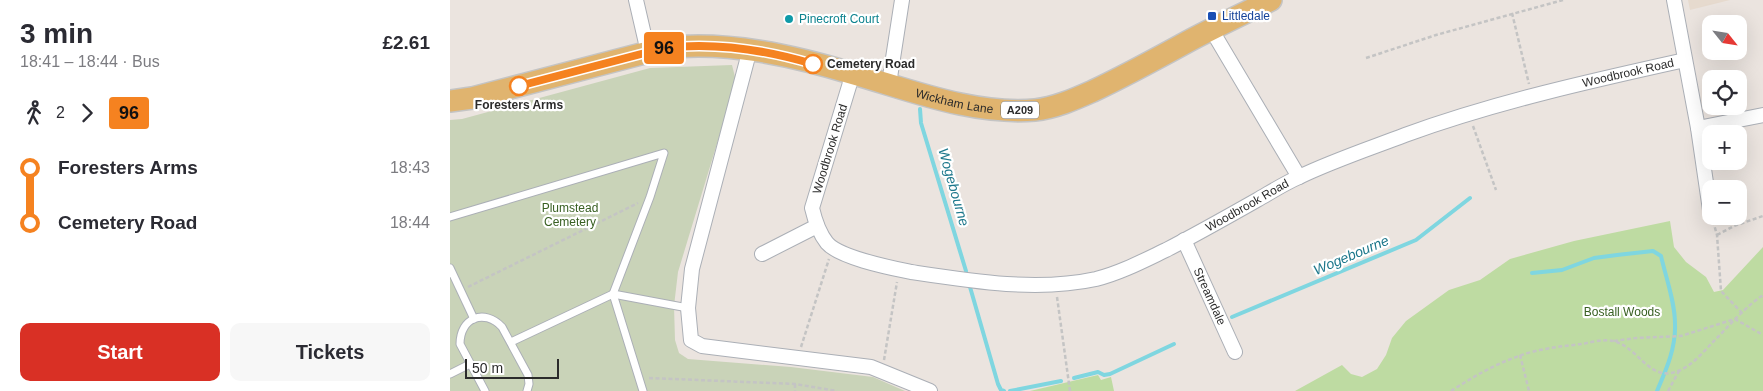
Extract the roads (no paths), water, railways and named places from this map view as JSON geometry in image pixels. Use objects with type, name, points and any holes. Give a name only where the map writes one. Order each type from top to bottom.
[{"type":"main road","name":"Wickham Lane","points":[[648,52],[680,46],[750,49],[852,73],[955,103],[998,110],[1037,110],[1070,101],[1125,76],[1210,29],[1272,0]]},
{"type":"main road","name":"A209","points":[[450,101],[490,93],[648,52]]},
{"type":"street","points":[[636,0],[648,52]]},
{"type":"street","points":[[889,84],[902,0]]},
{"type":"street","points":[[1674,0],[1706,180]]},
{"type":"street","points":[[1210,29],[1299,177]]},
{"type":"street","points":[[750,49],[692,269],[688,308],[691,340],[702,346],[871,367],[930,391]]},
{"type":"street","name":"Woodbrook Road","points":[[852,73],[812,208],[817,226],[827,242],[832,248],[851,257],[899,270],[967,280],[1023,285],[1096,279],[1118,272],[1146,260],[1299,177],[1468,113],[1685,60]]},
{"type":"street","points":[[1698,128],[1763,115]]},
{"type":"street","points":[[762,254],[817,226]]},
{"type":"street","name":"Streamdale","points":[[1184,240],[1235,352]]},
{"type":"lane","points":[[450,218],[664,153],[650,197],[613,294],[642,391]]},
{"type":"lane","points":[[450,268],[474,318]]},
{"type":"lane","points":[[511,342],[613,294],[688,308]]},
{"type":"lane","points":[[484,391],[460,344],[462,329],[474,318],[482,317],[497,321],[502,327],[528,376],[529,384],[527,391]]},
{"type":"lane","points":[[450,374],[470,364]]},
{"type":"waterway","name":"Wogebourne","points":[[920,109],[921,123],[966,271]]},
{"type":"waterway","name":"Wogebourne","points":[[1232,317],[1416,240],[1470,198]]},
{"type":"waterway","points":[[1532,273],[1562,270],[1594,258],[1653,251],[1661,256],[1674,307],[1675,333],[1670,359],[1657,391]]},
{"type":"waterway","name":"Wogebourne","points":[[970,287],[998,384],[1001,390],[1004,391]]},
{"type":"waterway","name":"Wogebourne","points":[[1074,378],[1098,372],[1104,375],[1110,374],[1174,344]]},
{"type":"waterway","name":"Wogebourne","points":[[1010,391],[1061,381]]},
{"type":"place","name":"Littledale","points":[[1212,16]]},
{"type":"place","name":"Pinecroft Court","points":[[789,19]]},
{"type":"place","name":"Cemetery Road","points":[[813,64]]},
{"type":"place","name":"Foresters Arms","points":[[519,86]]},
{"type":"park label","name":"Plumstead Cemetery","points":[[570,215]]},
{"type":"park label","name":"Bostall Woods","points":[[1622,312]]}]
